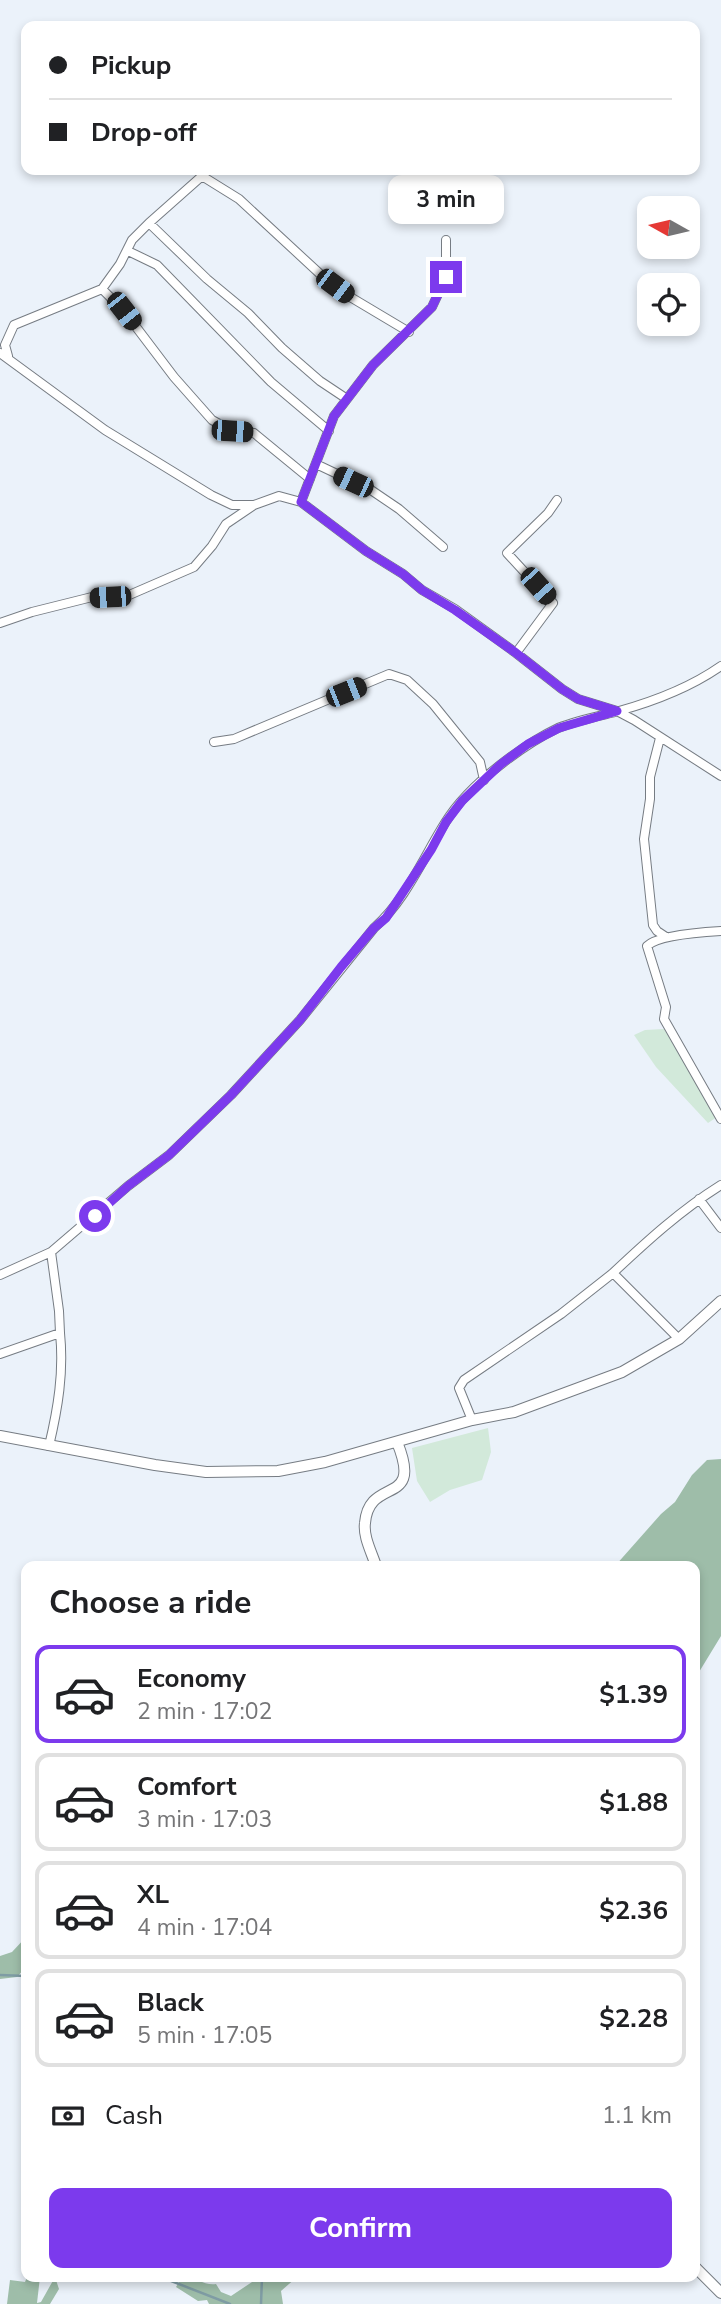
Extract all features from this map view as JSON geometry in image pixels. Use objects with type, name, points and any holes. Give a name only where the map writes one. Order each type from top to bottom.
[{"type":"main road","points":[[0,1436],[206,1472],[278,1471],[325,1462],[472,1420],[514,1412],[622,1372],[679,1339],[721,1301]]},
{"type":"main road","points":[[375,1561],[364,1525],[367,1511],[375,1499],[399,1486],[404,1479],[405,1462],[397,1442]]},
{"type":"main road","points":[[700,2272],[721,2292]]},
{"type":"street","points":[[254,505],[232,505],[211,495],[55,394],[6,354],[5,345],[13,326],[102,289],[128,251],[132,240],[202,176],[239,199],[341,290],[409,332]]},
{"type":"street","points":[[149,223],[206,279],[248,313],[282,348],[320,381],[347,399]]},
{"type":"street","points":[[301,502],[334,416],[373,365],[432,307],[446,277],[446,240]]},
{"type":"street","points":[[128,251],[158,265],[227,340],[243,352],[271,382],[329,430]]},
{"type":"street","points":[[102,289],[124,311],[174,377],[212,420],[232,431],[254,433],[310,478]]},
{"type":"street","points":[[0,353],[10,358]]},
{"type":"street","points":[[316,464],[371,490],[399,509],[443,547]]},
{"type":"street","points":[[0,623],[92,597],[127,596],[194,567],[226,524],[254,505],[279,496],[301,502],[366,551],[455,610],[578,699],[617,711],[721,776]]},
{"type":"street","points":[[516,653],[553,603],[507,553],[548,513],[557,500]]},
{"type":"street","points":[[0,1275],[51,1252],[79,1231],[128,1186],[169,1155],[231,1095],[300,1020],[341,967],[386,918],[431,850],[446,822],[462,801],[501,764],[528,744],[559,728],[686,686],[721,666]]},
{"type":"street","points":[[214,742],[234,739],[389,674],[407,680],[433,704],[480,762],[484,780]]},
{"type":"street","points":[[660,738],[650,777],[650,799],[644,839],[653,925],[666,937]]},
{"type":"street","points":[[721,931],[666,937],[647,946],[664,1000],[664,1019],[721,1119]]},
{"type":"street","points":[[472,1420],[459,1388],[464,1380],[561,1314],[613,1273],[664,1225],[721,1185]]},
{"type":"street","points":[[699,1199],[721,1228]]},
{"type":"street","points":[[49,1446],[63,1363],[51,1252]]},
{"type":"street","points":[[613,1273],[679,1339]]},
{"type":"street","points":[[0,1354],[60,1333]]},
{"type":"green space","points":[[664,1029],[717,1117],[708,1123],[656,1067],[634,1035],[645,1030]]},
{"type":"green space","points":[[488,1428],[491,1452],[482,1480],[450,1490],[430,1502],[417,1481],[412,1448]]},
{"type":"green space","points":[[721,1459],[721,1636],[700,1670],[700,1561],[619,1561],[675,1502],[692,1475],[707,1460]]},
{"type":"green space","points":[[21,1942],[21,1973],[17,1977],[0,1979],[0,1956],[12,1952]]},
{"type":"green space","points":[[10,2280],[39,2282],[37,2303],[41,2302],[52,2282],[57,2282],[59,2289],[50,2304],[7,2304]]},
{"type":"green space","points":[[179,2282],[216,2284],[221,2292],[231,2296],[252,2282],[291,2282],[281,2291],[283,2304],[209,2304],[207,2300],[198,2301],[176,2287]]},
{"type":"waterway","points":[[0,1975],[21,1976]]},
{"type":"waterway","points":[[174,2282],[230,2304]]},
{"type":"waterway","points":[[261,2304],[262,2282]]},
{"type":"route","points":[[95,1216],[128,1186],[169,1155],[231,1095],[300,1020],[341,967],[386,918],[462,801],[501,764],[528,744],[559,728],[617,711],[578,699],[562,689],[516,653],[366,551],[301,502],[334,416],[373,365],[432,307],[446,277]]}]
